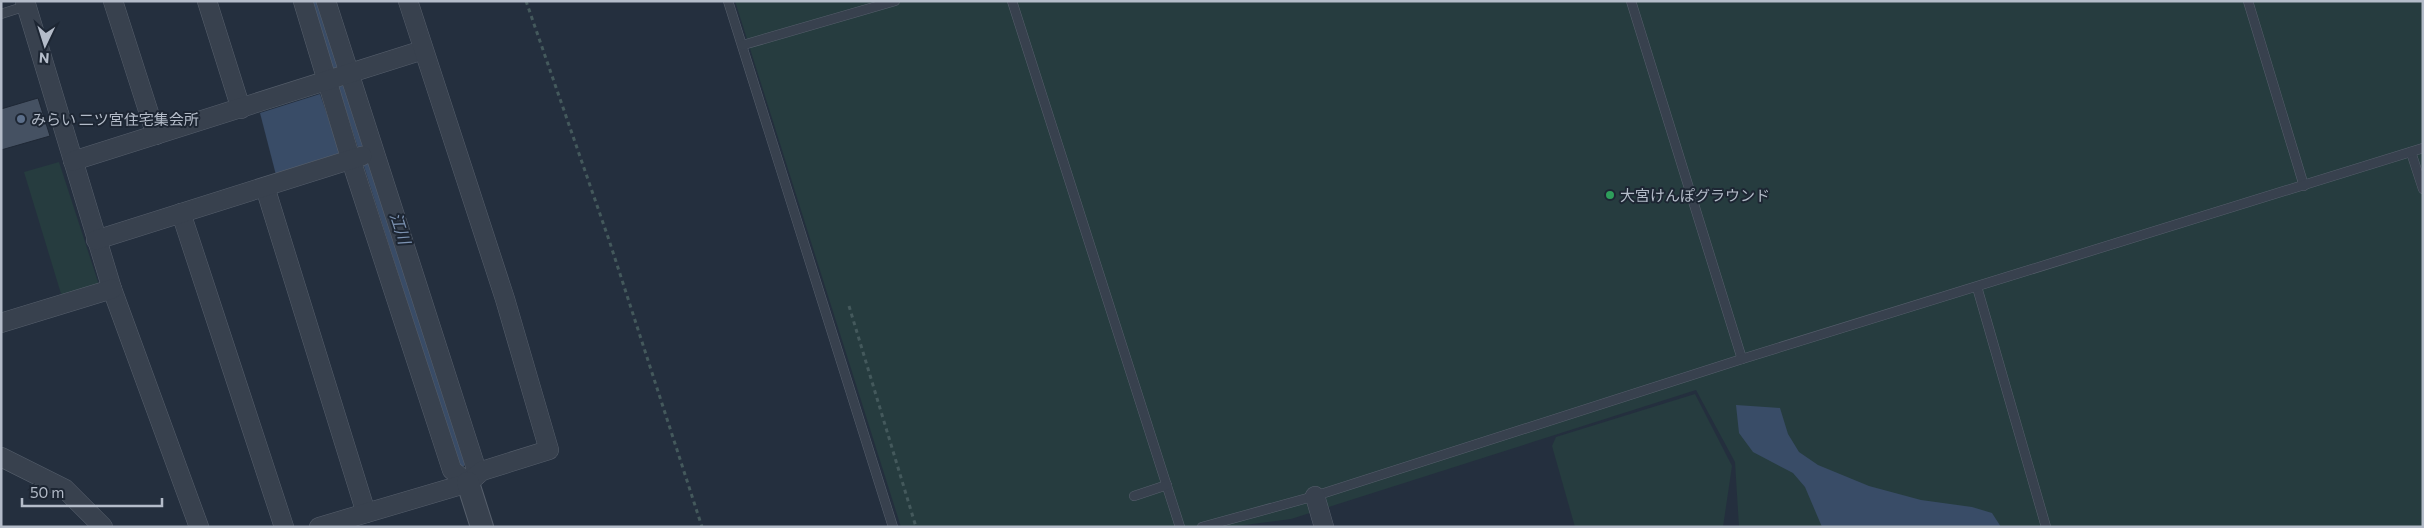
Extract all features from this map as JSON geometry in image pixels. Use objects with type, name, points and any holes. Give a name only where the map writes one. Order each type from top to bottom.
[{"type":"street","points":[[113,1],[156,135]]},
{"type":"street","points":[[207,1],[242,109]]},
{"type":"street","points":[[303,1],[339,78]]},
{"type":"street","points":[[326,1],[339,78],[452,470],[472,480]]},
{"type":"street","points":[[319,527],[472,480],[482,471],[549,450],[505,299],[408,1]]},
{"type":"street","points":[[25,4],[112,289],[199,527]]},
{"type":"street","points":[[73,161],[242,109],[423,50]]},
{"type":"street","points":[[96,240],[363,156]]},
{"type":"street","points":[[265,187],[366,513]]},
{"type":"street","points":[[181,213],[284,527]]},
{"type":"street","points":[[1,323],[112,289]]},
{"type":"street","points":[[2,460],[65,489],[103,527]]},
{"type":"street","points":[[472,480],[482,527]]},
{"type":"street","points":[[1315,496],[1324,527]]},
{"type":"lane","points":[[728,1],[893,527]]},
{"type":"lane","points":[[742,45],[895,1]]},
{"type":"lane","points":[[1012,1],[1180,527]]},
{"type":"lane","points":[[1631,1],[1742,359]]},
{"type":"lane","points":[[2248,1],[2304,186]]},
{"type":"lane","points":[[1,14],[25,4]]},
{"type":"lane","points":[[1202,527],[1315,496],[1742,359],[2423,148]]},
{"type":"lane","points":[[2411,152],[2423,189]]},
{"type":"lane","points":[[1977,287],[2046,527]]},
{"type":"lane","points":[[1134,496],[1167,485]]},
{"type":"path","points":[[526,1],[609,240],[702,527]]},
{"type":"path","points":[[849,306],[916,527]]},
{"type":"green space","name":"大宮けんぽグラウンド","points":[[735,1],[2423,1],[2423,527],[1739,527],[1735,462],[1696,390],[1291,519],[1229,527],[901,527]]},
{"type":"green space","points":[[59,162],[99,285],[62,297],[24,172]]},
{"type":"green space","points":[[1695,394],[1732,466],[1723,527],[1575,527],[1552,446],[1556,437]]},
{"type":"water","points":[[320,94],[341,156],[276,175],[260,113]]},
{"type":"water","points":[[1736,405],[1780,408],[1788,434],[1799,452],[1818,465],[1869,486],[1921,500],[1972,507],[1992,513],[2001,527],[1822,527],[1805,487],[1793,473],[1753,452],[1739,433]]},
{"type":"building","points":[[38,98],[50,136],[1,150],[1,109]]},
{"type":"waterway","name":"江川","points":[[314,1],[462,464]]},
{"type":"place","name":"みらい 二ツ宮住宅集会所","points":[[21,119]]},
{"type":"place","name":"大宮けんぽグラウンド","points":[[1610,195]]}]
